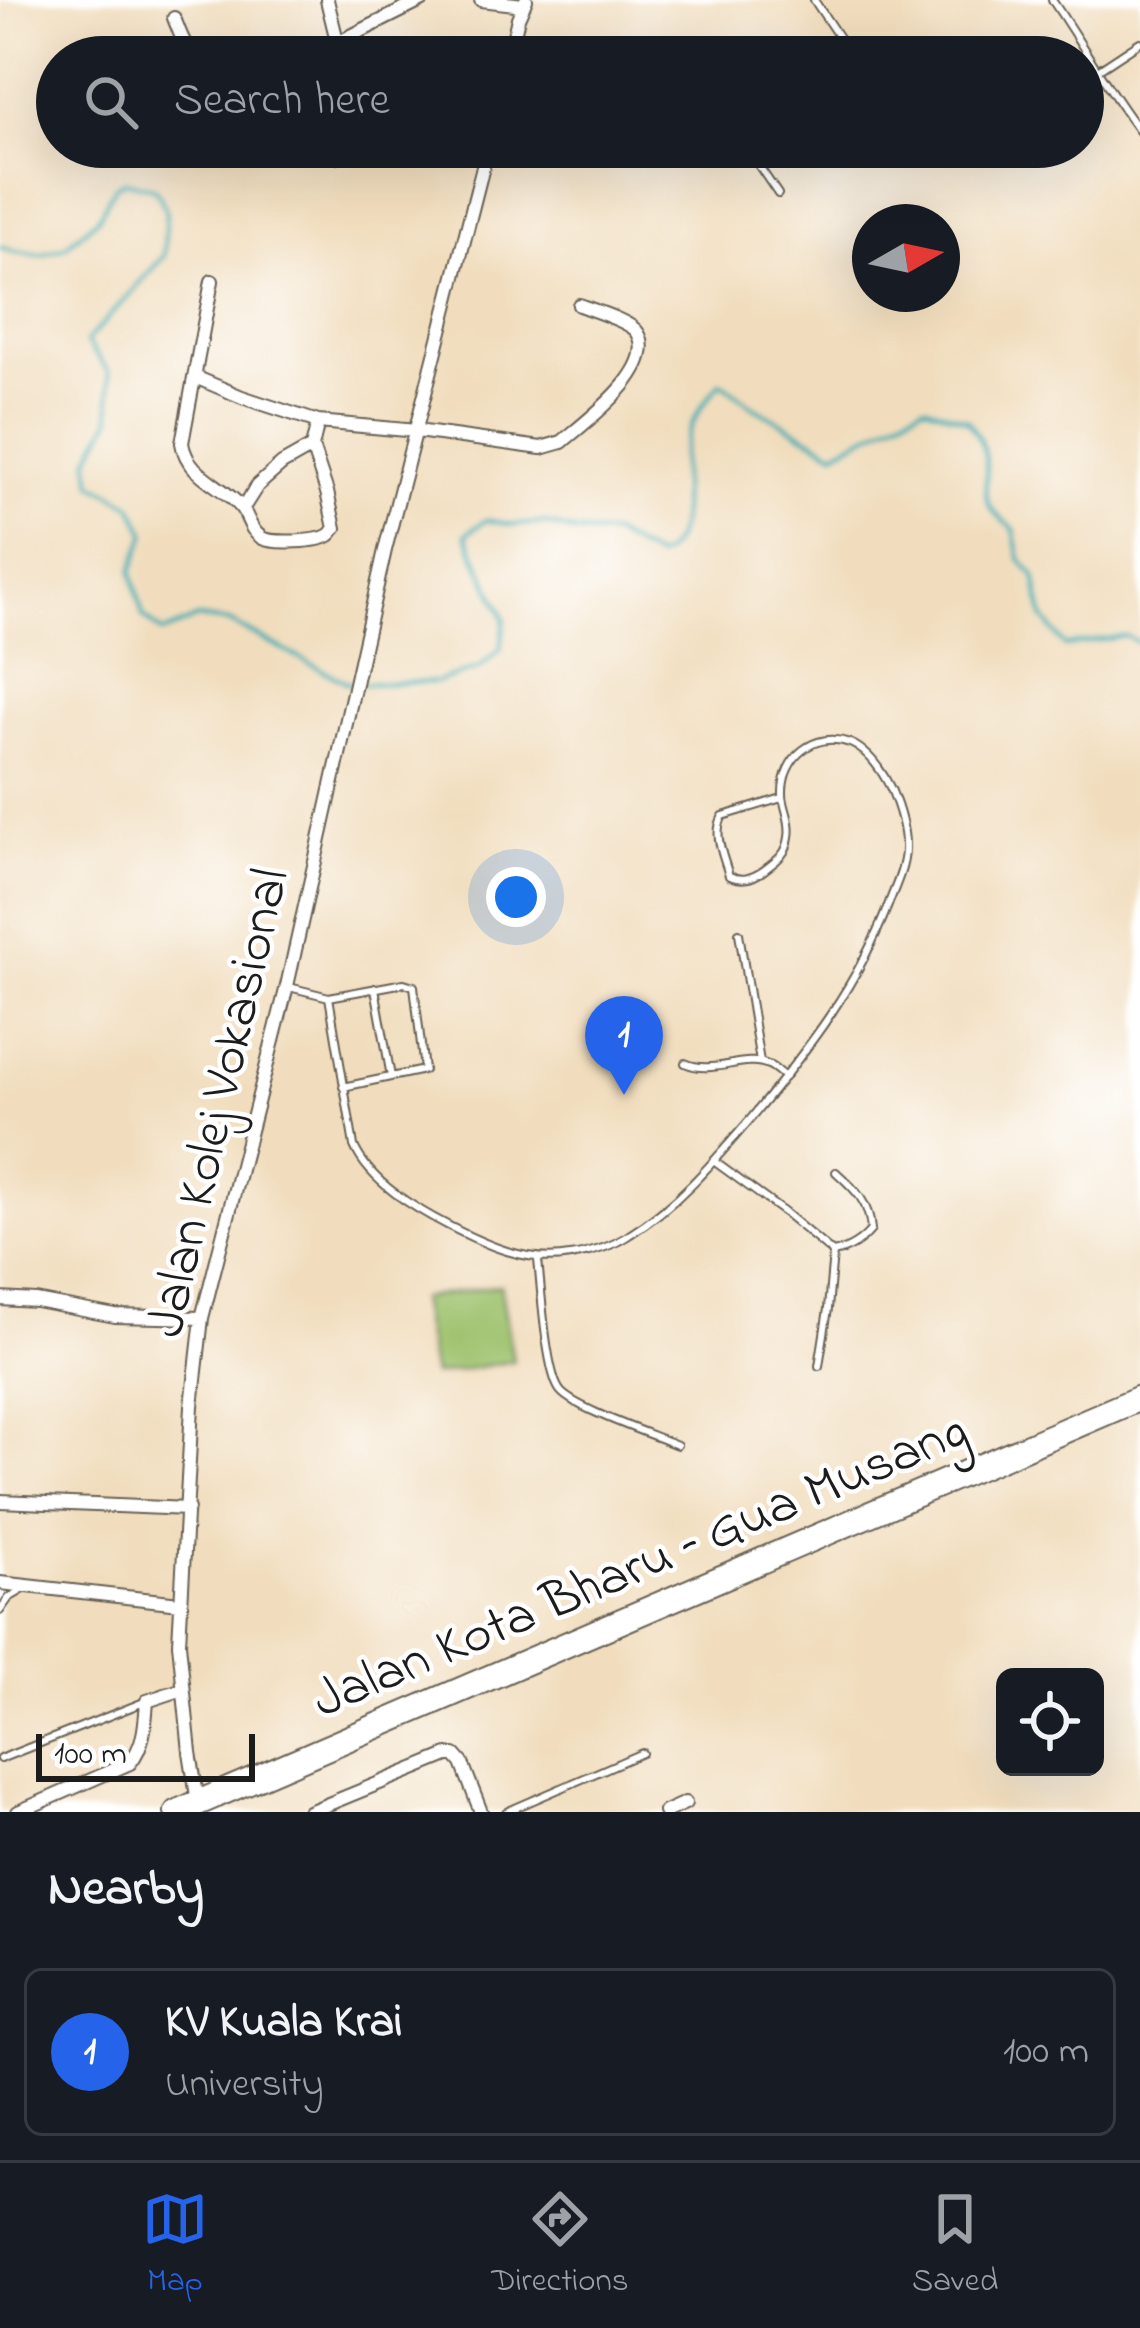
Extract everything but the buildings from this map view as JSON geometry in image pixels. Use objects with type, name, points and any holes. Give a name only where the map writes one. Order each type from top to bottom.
[{"type":"highway","name":"Jalan Kota Bharu – Gua Musang","points":[[188,1807],[1140,1398]]},
{"type":"street","points":[[327,0],[337,36]]},
{"type":"street","points":[[351,36],[423,0]]},
{"type":"street","points":[[482,0],[525,2],[514,36]]},
{"type":"street","points":[[174,18],[182,36]]},
{"type":"street","name":"Jalan Kolej Vokasional","points":[[188,1807],[180,1603],[202,1318],[287,986],[382,561],[483,168]]},
{"type":"street","points":[[212,280],[182,443],[184,456],[243,508],[260,537],[274,543],[321,538],[333,532],[335,522],[312,447],[318,422]]},
{"type":"street","points":[[195,377],[318,422],[542,448],[562,442],[622,390],[635,370],[640,335],[633,327],[579,305]]},
{"type":"street","points":[[243,508],[282,464],[312,447]]},
{"type":"street","points":[[0,1299],[115,1316],[202,1318]]},
{"type":"street","points":[[0,1501],[188,1509]]},
{"type":"street","points":[[0,1583],[180,1603]]},
{"type":"street","points":[[17,1812],[130,1763],[144,1737],[147,1701],[183,1689]]},
{"type":"street","points":[[313,1811],[455,1755],[481,1812]]},
{"type":"street","points":[[665,1812],[685,1803]]},
{"type":"lane","points":[[814,0],[838,36]]},
{"type":"lane","points":[[1052,0],[1077,36]]},
{"type":"lane","points":[[1104,66],[1140,42]]},
{"type":"lane","points":[[1104,79],[1140,132]]},
{"type":"lane","points":[[760,168],[778,194]]},
{"type":"lane","points":[[329,997],[354,1146],[361,1161],[419,1211],[469,1236],[538,1259],[572,1256],[628,1236],[714,1162],[784,1077],[849,989],[874,945],[899,876],[905,851],[897,802],[870,757],[852,743],[832,740],[814,742],[790,764],[782,798],[790,816],[789,839],[782,857],[753,878],[729,876],[718,835],[724,816],[782,798]]},
{"type":"lane","points":[[739,933],[760,1062]]},
{"type":"lane","points":[[287,986],[329,997],[404,982],[414,986],[425,1066],[418,1073],[343,1087]]},
{"type":"lane","points":[[375,988],[392,1077]]},
{"type":"lane","points":[[685,1063],[707,1068],[760,1062],[784,1077]]},
{"type":"lane","points":[[714,1162],[832,1253],[844,1251],[872,1229],[860,1193],[836,1172]]},
{"type":"lane","points":[[819,1366],[832,1253]]},
{"type":"lane","points":[[538,1259],[559,1389],[566,1398],[677,1444]]},
{"type":"lane","points":[[0,1611],[9,1598],[29,1586]]},
{"type":"lane","points":[[0,1759],[147,1701]]},
{"type":"lane","points":[[506,1812],[642,1753]]},
{"type":"green space","points":[[500,1285],[513,1361],[433,1375],[419,1299]]},
{"type":"waterway","points":[[0,247],[41,255],[65,247],[98,218],[115,186],[125,181],[153,188],[160,196],[166,212],[164,256],[86,342],[109,372],[111,419],[89,459],[93,483],[132,505],[146,534],[132,571],[143,616],[163,633],[198,618],[229,622],[350,684],[437,682],[479,668],[501,649],[505,619],[466,535],[485,520],[544,523],[614,535],[656,558],[676,538],[680,524],[687,437],[698,412],[721,382],[754,407],[835,452],[924,405],[968,420],[983,448],[987,500],[1014,529],[1020,559],[1035,576],[1043,617],[1065,646],[1125,636],[1140,643]]},
{"type":"place","name":"KV Kuala Krai","points":[[624,1095]]}]
